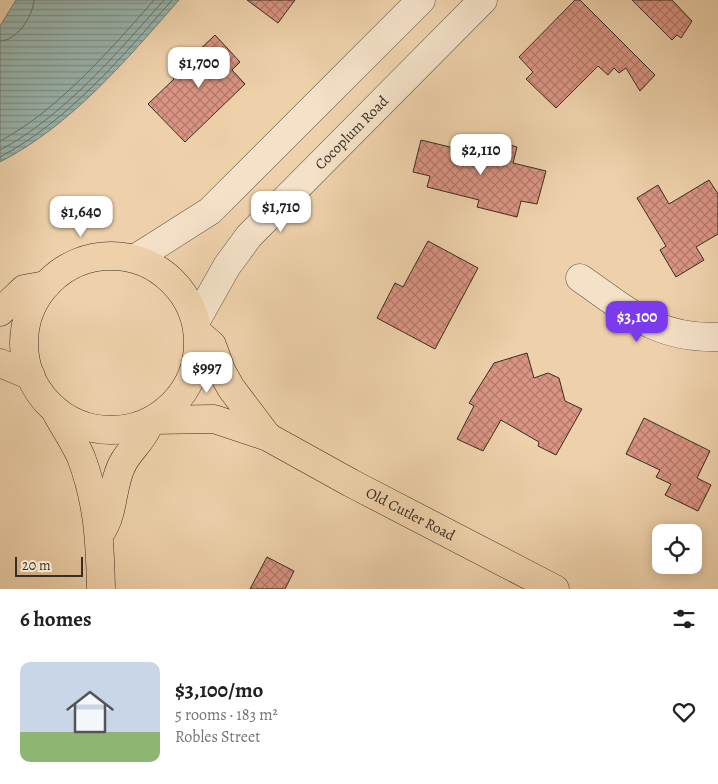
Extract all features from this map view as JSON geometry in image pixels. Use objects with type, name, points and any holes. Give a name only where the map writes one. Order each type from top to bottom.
[{"type":"main road","points":[[55,410],[79,424],[106,430],[133,428],[151,421],[170,408],[187,386],[196,360],[197,327],[187,298],[176,283],[162,271],[136,258],[110,255],[92,257],[67,268],[46,285],[32,308],[24,335],[25,356],[31,376],[37,388],[55,410],[80,454],[92,490],[100,532],[101,589]]},
{"type":"main road","points":[[0,312],[24,289],[46,285]]},
{"type":"main road","name":"Old Cutler Road","points":[[197,327],[212,345],[221,370],[231,388],[268,437]]},
{"type":"main road","points":[[0,364],[31,376]]},
{"type":"main road","name":"Old Cutler Road","points":[[151,421],[198,418],[214,420],[268,437],[554,589]]},
{"type":"main road","points":[[100,532],[108,522],[119,472],[124,460],[146,435],[151,421]]},
{"type":"street","points":[[136,258],[210,211],[421,0]]},
{"type":"street","name":"Cocoplum Road","points":[[197,327],[227,266],[249,236],[483,0]]},
{"type":"street","points":[[580,278],[648,324],[676,334],[718,337]]},
{"type":"water","points":[[16,0],[179,0],[97,90],[51,130],[0,162],[0,26]]},
{"type":"building","points":[[247,0],[295,0],[278,23]]},
{"type":"building","points":[[575,0],[580,0],[655,75],[640,91],[626,68],[619,73],[614,68],[608,75],[598,66],[556,108],[526,79],[533,72],[519,57]]},
{"type":"building","points":[[632,0],[672,0],[692,21],[681,38],[677,35],[672,40]]},
{"type":"building","points":[[215,35],[240,62],[232,70],[245,84],[185,142],[148,104],[174,79],[172,76]]},
{"type":"building","points":[[421,140],[487,156],[491,140],[517,147],[513,163],[546,171],[537,204],[521,201],[517,217],[477,207],[479,200],[427,187],[430,176],[413,172]]},
{"type":"building","points":[[709,180],[718,194],[718,234],[696,247],[704,260],[676,277],[660,250],[666,246],[637,198],[658,185],[669,204]]},
{"type":"building","points":[[428,241],[478,268],[435,349],[377,318],[395,283],[403,287]]},
{"type":"building","points":[[527,353],[534,378],[548,373],[559,378],[565,401],[582,409],[556,455],[538,446],[539,442],[501,420],[483,451],[457,439],[474,406],[469,403],[494,363]]},
{"type":"building","points":[[644,418],[710,451],[697,478],[711,485],[698,511],[665,495],[671,484],[656,477],[660,470],[626,454]]},
{"type":"building","points":[[267,557],[294,571],[285,589],[250,589]]}]
